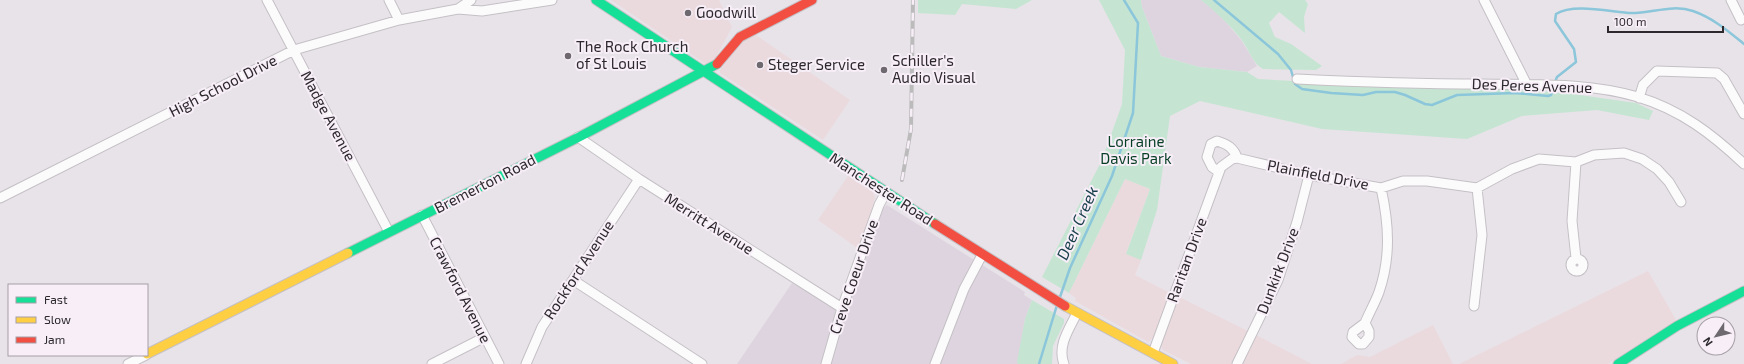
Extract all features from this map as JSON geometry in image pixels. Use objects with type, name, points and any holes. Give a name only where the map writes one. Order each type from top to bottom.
[{"type":"street","name":"Madge Avenue","points":[[267,0],[388,232]]},
{"type":"street","points":[[389,0],[399,20]]},
{"type":"street","name":"High School Drive","points":[[458,9],[471,0]]},
{"type":"street","name":"High School Drive","points":[[0,198],[294,50],[399,20],[458,9],[482,11],[552,0]]},
{"type":"street","name":"Manchester Road","points":[[596,0],[982,255],[1074,311],[1173,364]]},
{"type":"street","name":"Bremerton Road","points":[[148,354],[388,232],[578,138],[715,66],[730,46],[740,37],[812,0]]},
{"type":"street","points":[[1484,0],[1526,85]]},
{"type":"street","points":[[1731,0],[1741,20]]},
{"type":"street","points":[[1639,98],[1643,85],[1657,71],[1717,73],[1724,79],[1744,114]]},
{"type":"street","name":"Des Peres Avenue","points":[[1297,79],[1371,83],[1554,85],[1598,88],[1639,98],[1672,111],[1698,125],[1723,144],[1744,164]]},
{"type":"street","name":"Merritt Avenue","points":[[578,138],[639,179],[842,308]]},
{"type":"street","points":[[1217,141],[1230,146],[1237,158],[1232,159],[1220,170],[1212,167],[1207,158],[1211,144],[1217,141]]},
{"type":"street","points":[[1474,306],[1482,235],[1477,188],[1512,169],[1539,159],[1576,162],[1594,155],[1624,153],[1642,159],[1657,169],[1669,182],[1681,202]]},
{"type":"street","name":"Plainfield Drive","points":[[1237,158],[1309,175],[1381,188],[1403,180],[1427,181],[1477,188]]},
{"type":"street","points":[[1576,162],[1572,221],[1576,258]]},
{"type":"street","name":"Raritan Drive","points":[[1153,353],[1220,170]]},
{"type":"street","name":"Dunkirk Drive","points":[[1237,364],[1278,280],[1297,222],[1309,175]]},
{"type":"street","name":"Rockford Avenue","points":[[526,364],[542,327],[639,179]]},
{"type":"street","points":[[1365,323],[1379,292],[1388,252],[1387,216],[1381,188]]},
{"type":"street","name":"Creve Coeur Drive","points":[[826,364],[842,308],[879,205],[886,192]]},
{"type":"street","name":"Crawford Avenue","points":[[422,215],[499,364]]},
{"type":"street","points":[[935,364],[964,289],[982,255]]},
{"type":"street","points":[[573,280],[702,364]]},
{"type":"street","points":[[1618,364],[1677,326],[1744,291]]},
{"type":"street","points":[[1064,364],[1061,356],[1062,345],[1074,311]]},
{"type":"street","points":[[432,364],[485,337]]},
{"type":"street","name":"Bremerton Road","points":[[128,364],[144,356]]},
{"type":"shaded area","points":[[611,0],[719,0],[732,27],[714,61],[707,65]]},
{"type":"shaded area","points":[[1141,0],[1201,0],[1219,14],[1242,41],[1257,66],[1247,72],[1199,67],[1161,56],[1142,7]]},
{"type":"shaded area","points":[[753,33],[850,100],[823,140],[720,73],[720,70],[738,41]]},
{"type":"shaded area","points":[[848,176],[873,192],[875,198],[860,250],[818,220]]},
{"type":"shaded area","points":[[1125,179],[1150,189],[1126,253],[1141,260],[1135,275],[1170,293],[1154,337],[1148,342],[1075,301],[1076,298],[1069,293]]},
{"type":"shaded area","points":[[887,205],[1025,292],[1024,295],[1032,300],[1025,319],[1018,364],[737,364],[792,283],[845,314],[882,209]]},
{"type":"shaded area","points":[[1648,271],[1676,320],[1608,364],[1459,364]]},
{"type":"shaded area","points":[[1179,297],[1248,331],[1231,364],[1191,364],[1163,350],[1160,343]]},
{"type":"shaded area","points":[[1433,325],[1453,364],[1341,364],[1357,355],[1370,357]]},
{"type":"shaded area","points":[[1256,335],[1312,364],[1241,364]]},
{"type":"green space","points":[[918,0],[1032,0],[1016,9],[962,4],[955,15],[918,13]]},
{"type":"green space","name":"Lorraine Davis Park","points":[[1099,0],[1141,0],[1142,7],[1161,56],[1199,67],[1247,72],[1258,79],[1409,87],[1521,89],[1573,94],[1636,103],[1653,111],[1649,120],[1597,110],[1522,116],[1467,139],[1322,129],[1200,101],[1170,116],[1157,210],[1141,260],[1126,254],[1150,189],[1125,179],[1069,293],[1042,277],[1102,160],[1122,104],[1125,50]]},
{"type":"green space","points":[[1201,0],[1305,0],[1308,4],[1304,17],[1305,33],[1279,12],[1269,23],[1275,37],[1291,44],[1322,66],[1316,70],[1263,69],[1256,63],[1244,43],[1232,28]]},
{"type":"green space","points":[[1032,300],[1064,319],[1064,323],[1053,346],[1052,364],[1018,364],[1017,362],[1025,319]]},
{"type":"waterway","name":"Deer Creek","points":[[1060,297],[1070,268],[1112,176],[1133,113],[1138,23],[1124,0]]},
{"type":"waterway","points":[[1214,0],[1278,54],[1291,70],[1295,84],[1302,89],[1363,95],[1376,92],[1395,92],[1425,104],[1432,105],[1457,95],[1515,93],[1548,96],[1551,95],[1554,87]]},
{"type":"waterway","points":[[1555,82],[1557,77],[1576,62],[1574,49],[1555,21],[1556,14],[1572,9],[1592,9],[1632,13],[1678,8],[1685,9],[1693,11],[1714,21],[1744,44]]},
{"type":"waterway","name":"Deer Creek","points":[[1039,364],[1057,305]]},
{"type":"railway","points":[[902,180],[911,129],[913,0]]},
{"type":"traffic: fast","points":[[596,0],[935,224]]},
{"type":"traffic: fast","points":[[348,253],[581,136],[717,64]]},
{"type":"traffic: fast","points":[[1618,364],[1677,326],[1744,291]]},
{"type":"traffic: slow","points":[[148,353],[348,253]]},
{"type":"traffic: slow","points":[[1065,306],[1173,364]]},
{"type":"traffic: jam","points":[[717,64],[740,37],[812,0]]},
{"type":"traffic: jam","points":[[935,224],[1065,306]]},
{"type":"place","name":"Goodwill","points":[[688,13]]},
{"type":"place","name":"The Rock Church of St Louis","points":[[568,56]]},
{"type":"place","name":"Steger Service","points":[[760,65]]},
{"type":"place","name":"Schiller's Audio Visual","points":[[884,70]]}]
